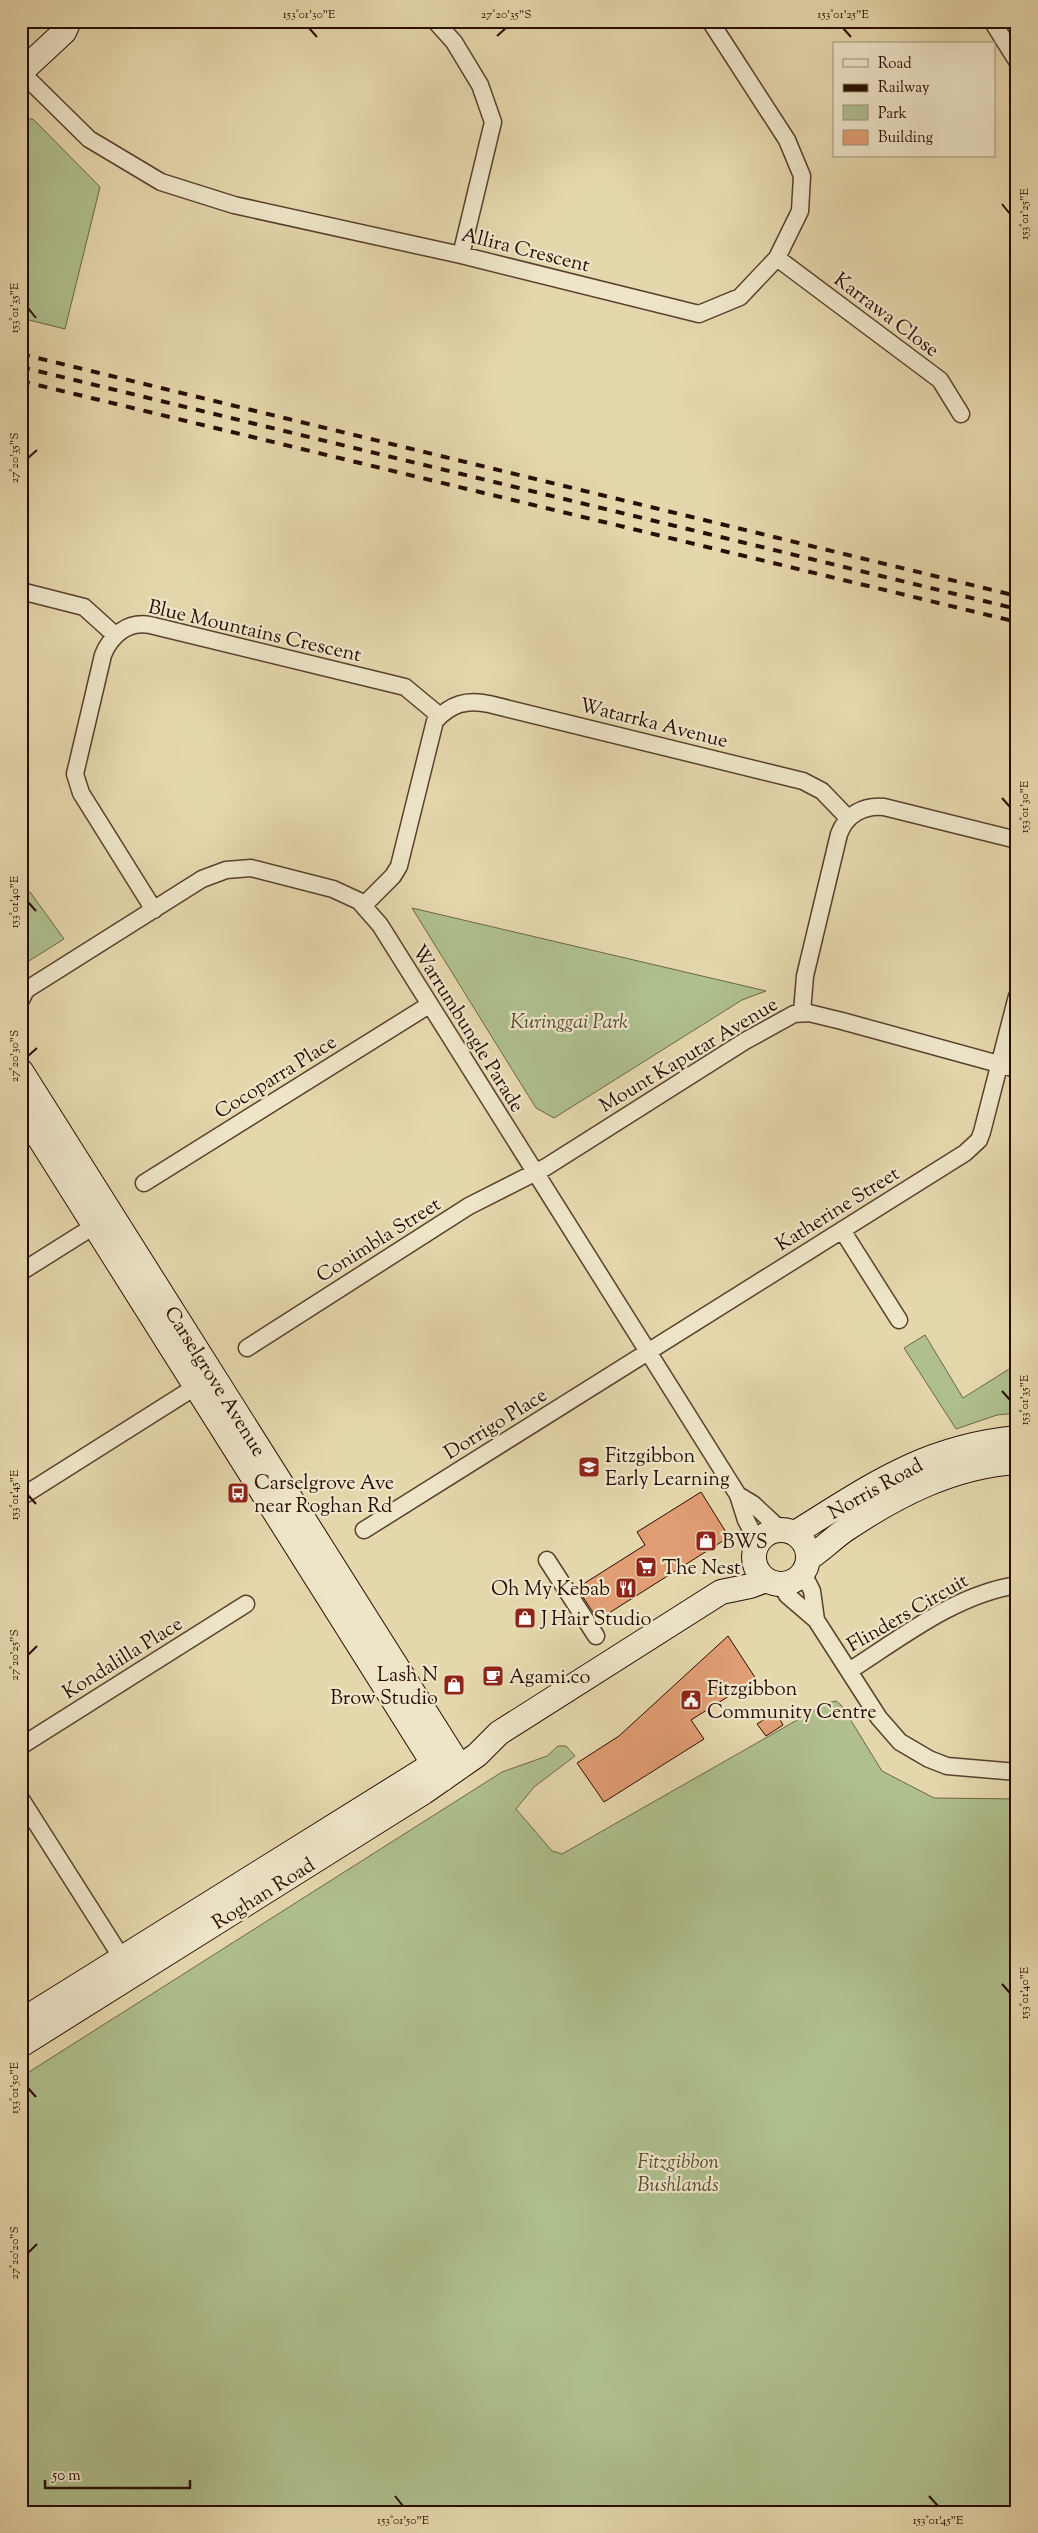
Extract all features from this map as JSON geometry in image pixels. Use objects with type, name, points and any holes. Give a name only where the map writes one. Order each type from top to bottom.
[{"type":"main road","points":[[21,72],[64,32],[70,21]]},
{"type":"main road","name":"Carselgrove Avenue","points":[[21,1071],[103,1220],[447,1766]]},
{"type":"main road","name":"Carselgrove Avenue","points":[[21,1109],[103,1220]]},
{"type":"main road","name":"Norris Road","points":[[788,1531],[892,1473],[916,1462],[966,1446],[1017,1438]]},
{"type":"main road","name":"Norris Road","points":[[806,1565],[844,1531],[908,1492],[959,1472],[986,1465],[1017,1462]]},
{"type":"main road","points":[[788,1531],[805,1543],[806,1565],[790,1583],[774,1582],[760,1574],[756,1550],[764,1536],[788,1531]]},
{"type":"main road","name":"Roghan Road","points":[[21,2045],[127,1967],[721,1592],[756,1550]]},
{"type":"main road","name":"Roghan Road","points":[[721,1592],[774,1582]]},
{"type":"main road","name":"Roghan Road","points":[[21,2021],[127,1967]]},
{"type":"street","points":[[435,21],[454,42],[480,86],[493,122],[461,254]]},
{"type":"street","name":"Allira Crescent","points":[[21,72],[89,139],[161,182],[234,205],[461,254],[699,314],[740,298],[777,258],[800,210],[802,176],[787,140],[710,21]]},
{"type":"street","points":[[992,21],[1017,61]]},
{"type":"street","name":"Karrawa Close","points":[[777,258],[940,380],[961,414]]},
{"type":"street","points":[[21,591],[84,608],[115,635],[104,655],[75,774],[81,793],[154,910]]},
{"type":"street","name":"Blue Mountains Crescent","points":[[115,635],[130,626],[150,625],[405,687],[440,716]]},
{"type":"street","name":"Watarrka Avenue","points":[[440,716],[460,702],[476,701],[802,780],[822,791],[848,818]]},
{"type":"street","points":[[364,906],[393,876],[399,866],[430,736],[440,716]]},
{"type":"street","points":[[802,1012],[805,976],[839,834],[848,818],[868,807],[884,807],[1017,840]]},
{"type":"street","name":"Warrumbungle Parade","points":[[23,994],[207,877],[239,868],[251,868],[333,889],[353,897],[364,906],[380,925],[738,1495],[756,1550]]},
{"type":"street","name":"Katherine Street","points":[[648,1352],[972,1147],[982,1132],[1017,996]]},
{"type":"street","name":"Cocoparra Place","points":[[144,1183],[429,1005]]},
{"type":"street","name":"Mount Kaputar Avenue","points":[[535,1173],[774,1024],[802,1012],[842,1020],[1017,1069]]},
{"type":"street","name":"Conimbla Street","points":[[246,1348],[469,1206],[535,1173]]},
{"type":"street","points":[[21,1272],[103,1220]]},
{"type":"street","points":[[842,1230],[899,1320]]},
{"type":"street","name":"Dorrigo Place","points":[[364,1530],[648,1352]]},
{"type":"street","points":[[21,1497],[205,1381]]},
{"type":"street","name":"Warrumbungle Parade","points":[[738,1495],[754,1504],[788,1531]]},
{"type":"street","points":[[547,1560],[596,1636]]},
{"type":"street","name":"Flinders Circuit","points":[[806,1565],[816,1620]]},
{"type":"street","name":"Flinders Circuit","points":[[774,1582],[816,1620],[890,1732],[912,1750],[947,1766],[1017,1772]]},
{"type":"street","name":"Flinders Circuit","points":[[849,1671],[965,1599],[998,1588],[1017,1585]]},
{"type":"street","name":"Kondalilla Place","points":[[21,1746],[246,1604]]},
{"type":"street","points":[[21,1799],[127,1967]]},
{"type":"green space","points":[[21,119],[33,119],[100,187],[65,329],[21,318]]},
{"type":"green space","points":[[21,890],[30,892],[64,939],[21,966]]},
{"type":"green space","name":"Kuringgai Park","points":[[412,908],[766,991],[742,1000],[554,1118],[536,1108]]},
{"type":"green space","points":[[925,1335],[963,1398],[1017,1364],[1017,1413],[997,1415],[956,1429],[904,1348]]},
{"type":"green space","name":"Fitzgibbon Bushlands","points":[[836,1701],[842,1706],[882,1771],[934,1798],[1017,1799],[1017,2512],[21,2512],[21,2077],[502,1772],[547,1756],[558,1746],[566,1746],[575,1756],[534,1787],[516,1809],[552,1851],[562,1854],[827,1703]]},
{"type":"building","name":"The Nest","points":[[701,1492],[729,1537],[598,1620],[577,1588],[645,1545],[637,1532]]},
{"type":"building","name":"Fitzgibbon Community Centre","points":[[728,1636],[756,1679],[691,1720],[704,1739],[604,1802],[577,1763],[619,1736]]},
{"type":"building","points":[[776,1712],[783,1725],[766,1736],[757,1724]]},
{"type":"railway","points":[[21,354],[1017,596]]},
{"type":"railway","points":[[21,367],[1017,609]]},
{"type":"railway","points":[[21,381],[1017,622]]},
{"type":"place","name":"Fitzgibbon Early Learning","points":[[589,1467]]},
{"type":"place","name":"Carselgrove Ave near Roghan Rd","points":[[238,1493]]},
{"type":"place","name":"BWS","points":[[706,1541]]},
{"type":"place","name":"The Nest","points":[[646,1567]]},
{"type":"place","name":"Oh My Kebab","points":[[626,1588]]},
{"type":"place","name":"J Hair Studio","points":[[525,1618]]},
{"type":"place","name":"Agami.co","points":[[493,1676]]},
{"type":"place","name":"Lash N Brow Studio","points":[[454,1685]]},
{"type":"place","name":"Fitzgibbon Community Centre","points":[[691,1700]]}]
